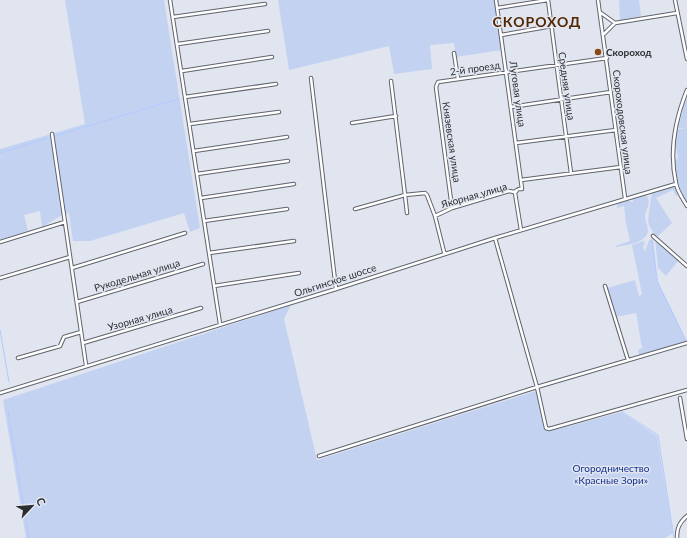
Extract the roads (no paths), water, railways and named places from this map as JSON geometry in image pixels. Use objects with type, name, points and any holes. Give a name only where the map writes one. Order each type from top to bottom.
[{"type":"street","points":[[170,0],[220,324]]},
{"type":"street","name":"Луговая улица","points":[[496,0],[522,188],[515,193],[521,230]]},
{"type":"street","points":[[497,8],[548,0]]},
{"type":"street","name":"Средняя улица","points":[[548,0],[570,173]]},
{"type":"street","name":"Скороходовская улица","points":[[598,0],[625,198]]},
{"type":"street","points":[[675,0],[687,59]]},
{"type":"street","points":[[173,17],[265,4]]},
{"type":"street","points":[[600,12],[615,23]]},
{"type":"street","points":[[603,34],[615,23],[677,12]]},
{"type":"street","points":[[501,35],[552,26]]},
{"type":"street","points":[[178,44],[268,31]]},
{"type":"street","points":[[454,53],[458,79]]},
{"type":"street","points":[[182,71],[272,58]]},
{"type":"street","name":"2-й проезд","points":[[440,81],[607,58]]},
{"type":"street","points":[[311,78],[336,289]]},
{"type":"street","points":[[391,81],[407,213]]},
{"type":"street","name":"Князевская улица","points":[[440,81],[437,85],[437,95],[452,208]]},
{"type":"street","points":[[186,97],[276,84]]},
{"type":"street","points":[[687,90],[680,108],[673,150],[676,184],[687,206]]},
{"type":"street","points":[[511,107],[562,101],[611,92]]},
{"type":"street","points":[[190,124],[279,112]]},
{"type":"street","points":[[352,123],[396,116]]},
{"type":"street","points":[[516,143],[616,130]]},
{"type":"street","points":[[52,134],[86,365]]},
{"type":"street","points":[[194,151],[287,137]]},
{"type":"street","points":[[197,174],[288,161]]},
{"type":"street","points":[[521,180],[621,167]]},
{"type":"street","points":[[201,198],[294,184]]},
{"type":"street","name":"Ольгинское шоссе","points":[[0,393],[86,365],[336,289],[446,253],[625,198],[676,184]]},
{"type":"street","name":"Якорная улица","points":[[435,216],[452,208],[509,191],[514,192],[518,190]]},
{"type":"street","points":[[355,209],[405,196],[425,193],[435,216],[444,252],[446,253]]},
{"type":"street","points":[[204,221],[287,209]]},
{"type":"street","points":[[0,242],[65,222]]},
{"type":"street","points":[[72,268],[186,233]]},
{"type":"street","points":[[653,236],[687,266]]},
{"type":"street","points":[[495,238],[537,387],[545,426],[549,429],[687,390]]},
{"type":"street","points":[[209,253],[294,241]]},
{"type":"street","points":[[0,278],[70,257]]},
{"type":"street","name":"Рукодельная улица","points":[[77,302],[203,264]]},
{"type":"street","points":[[214,286],[299,273]]},
{"type":"street","points":[[605,286],[628,360]]},
{"type":"street","name":"Узорная улица","points":[[83,342],[201,308]]},
{"type":"street","points":[[18,358],[60,346],[64,337],[82,332]]},
{"type":"street","points":[[319,456],[537,387],[687,343]]},
{"type":"street","points":[[680,398],[687,439]]},
{"type":"street","points":[[677,538],[677,530],[679,525],[687,516]]},
{"type":"waterway","points":[[55,136],[178,99]]},
{"type":"waterway","points":[[0,153],[48,138]]},
{"type":"waterway","points":[[652,240],[657,281],[686,341]]},
{"type":"waterway","points":[[0,330],[9,382]]},
{"type":"waterway","points":[[8,411],[29,538]]},
{"type":"waterway","points":[[622,412],[658,435],[674,538]]},
{"type":"place","name":"Скороход","points":[[598,52]]},
{"type":"district","name":"СКОРОХОД","points":[[537,21]]},
{"type":"park label","name":"Огородничество «Красные Зори»","points":[[611,474]]}]
